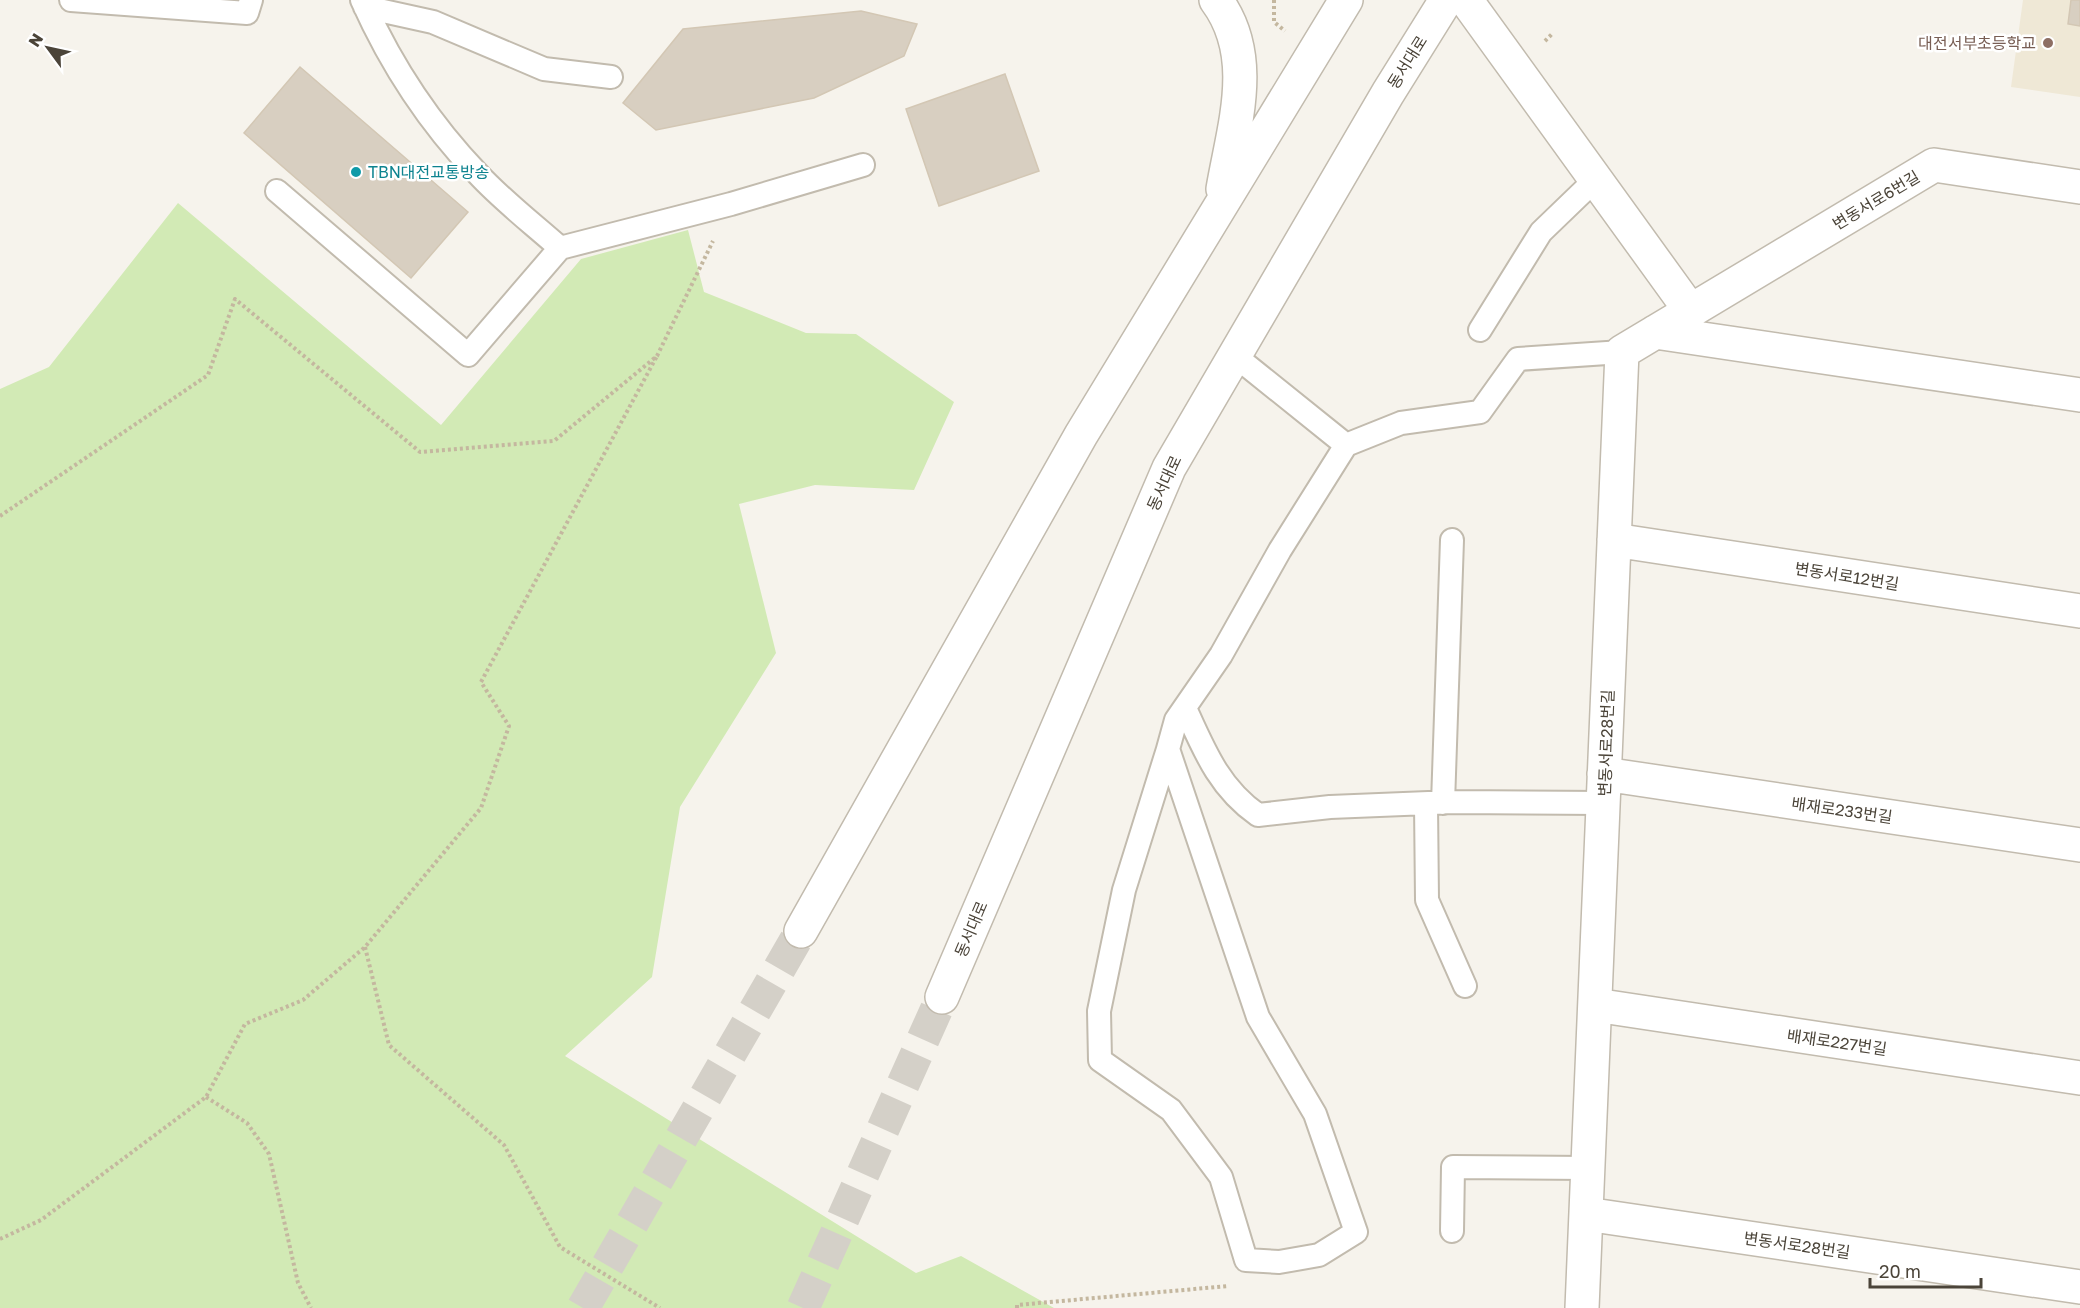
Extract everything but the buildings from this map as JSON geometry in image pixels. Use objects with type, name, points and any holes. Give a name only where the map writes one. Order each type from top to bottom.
[{"type":"street","points":[[1216,0],[1236,35],[1241,85],[1220,207]]},
{"type":"street","points":[[801,931],[1081,435],[1346,0]]},
{"type":"street","name":"동서대로","points":[[942,997],[1168,468],[1388,93],[1446,0]]},
{"type":"street","points":[[1466,0],[1690,310],[1622,352]]},
{"type":"street","name":"변동서로6번길","points":[[1690,310],[1934,165],[2080,187]]},
{"type":"street","points":[[1655,332],[2080,395]]},
{"type":"street","name":"변동서로28번길","points":[[1582,1308],[1622,352]]},
{"type":"street","name":"변동서로12번길","points":[[1614,540],[2080,611]]},
{"type":"street","name":"배재로233번길","points":[[1604,789],[2080,845]]},
{"type":"street","name":"배재로227번길","points":[[1594,1005],[2080,1078]]},
{"type":"street","name":"변동서로28번길","points":[[1586,1214],[2080,1287]]},
{"type":"lane","points":[[71,0],[247,13],[251,0]]},
{"type":"lane","points":[[364,3],[433,22],[544,69],[611,77]]},
{"type":"lane","points":[[364,3],[386,52],[432,122],[479,176],[560,248]]},
{"type":"lane","points":[[277,191],[468,356],[560,248],[731,204],[863,165]]},
{"type":"lane","points":[[1480,330],[1541,232],[1596,179]]},
{"type":"lane","points":[[1168,748],[1258,1017],[1315,1114],[1356,1232],[1319,1255],[1279,1262],[1246,1260],[1221,1177],[1171,1110],[1100,1060],[1099,1011],[1124,890],[1176,720],[1221,655],[1280,550],[1346,445],[1401,423],[1480,412],[1518,359],[1622,352]]},
{"type":"lane","points":[[1234,356],[1346,445]]},
{"type":"lane","points":[[1452,540],[1427,900],[1465,986]]},
{"type":"lane","points":[[1185,708],[1209,762],[1239,801],[1258,814],[1604,789]]},
{"type":"lane","points":[[1452,1231],[1453,1167],[1588,1168]]},
{"type":"path","points":[[1274,0],[1274,22]]},
{"type":"path","points":[[1545,42],[1552,34]]},
{"type":"path","points":[[0,1239],[41,1220],[206,1097],[245,1024],[303,1000],[365,947],[482,807],[509,726],[481,682],[657,356],[731,204]]},
{"type":"path","points":[[0,516],[208,375],[235,298],[420,452],[554,441],[657,356]]},
{"type":"path","points":[[365,947],[389,1045],[504,1144],[560,1247],[660,1308]]},
{"type":"path","points":[[206,1097],[247,1123],[269,1154],[298,1283],[310,1308]]},
{"type":"path","points":[[1017,1308],[1017,1305],[1228,1286]]},
{"type":"shaded area","name":"대전서부초등학교","points":[[2023,0],[2080,0],[2080,97],[2011,87]]},
{"type":"green space","points":[[178,203],[441,425],[581,259],[688,230],[704,292],[806,333],[856,334],[954,402],[914,490],[815,485],[739,504],[776,653],[680,807],[652,977],[565,1056],[916,1273],[961,1256],[1054,1308],[0,1308],[0,389],[49,367]]},
{"type":"tunnel","points":[[583,1308],[801,931]]},
{"type":"tunnel","points":[[803,1308],[942,997]]},
{"type":"place","name":"대전서부초등학교","points":[[2048,43]]},
{"type":"place","name":"TBN대전교통방송","points":[[356,172]]}]
